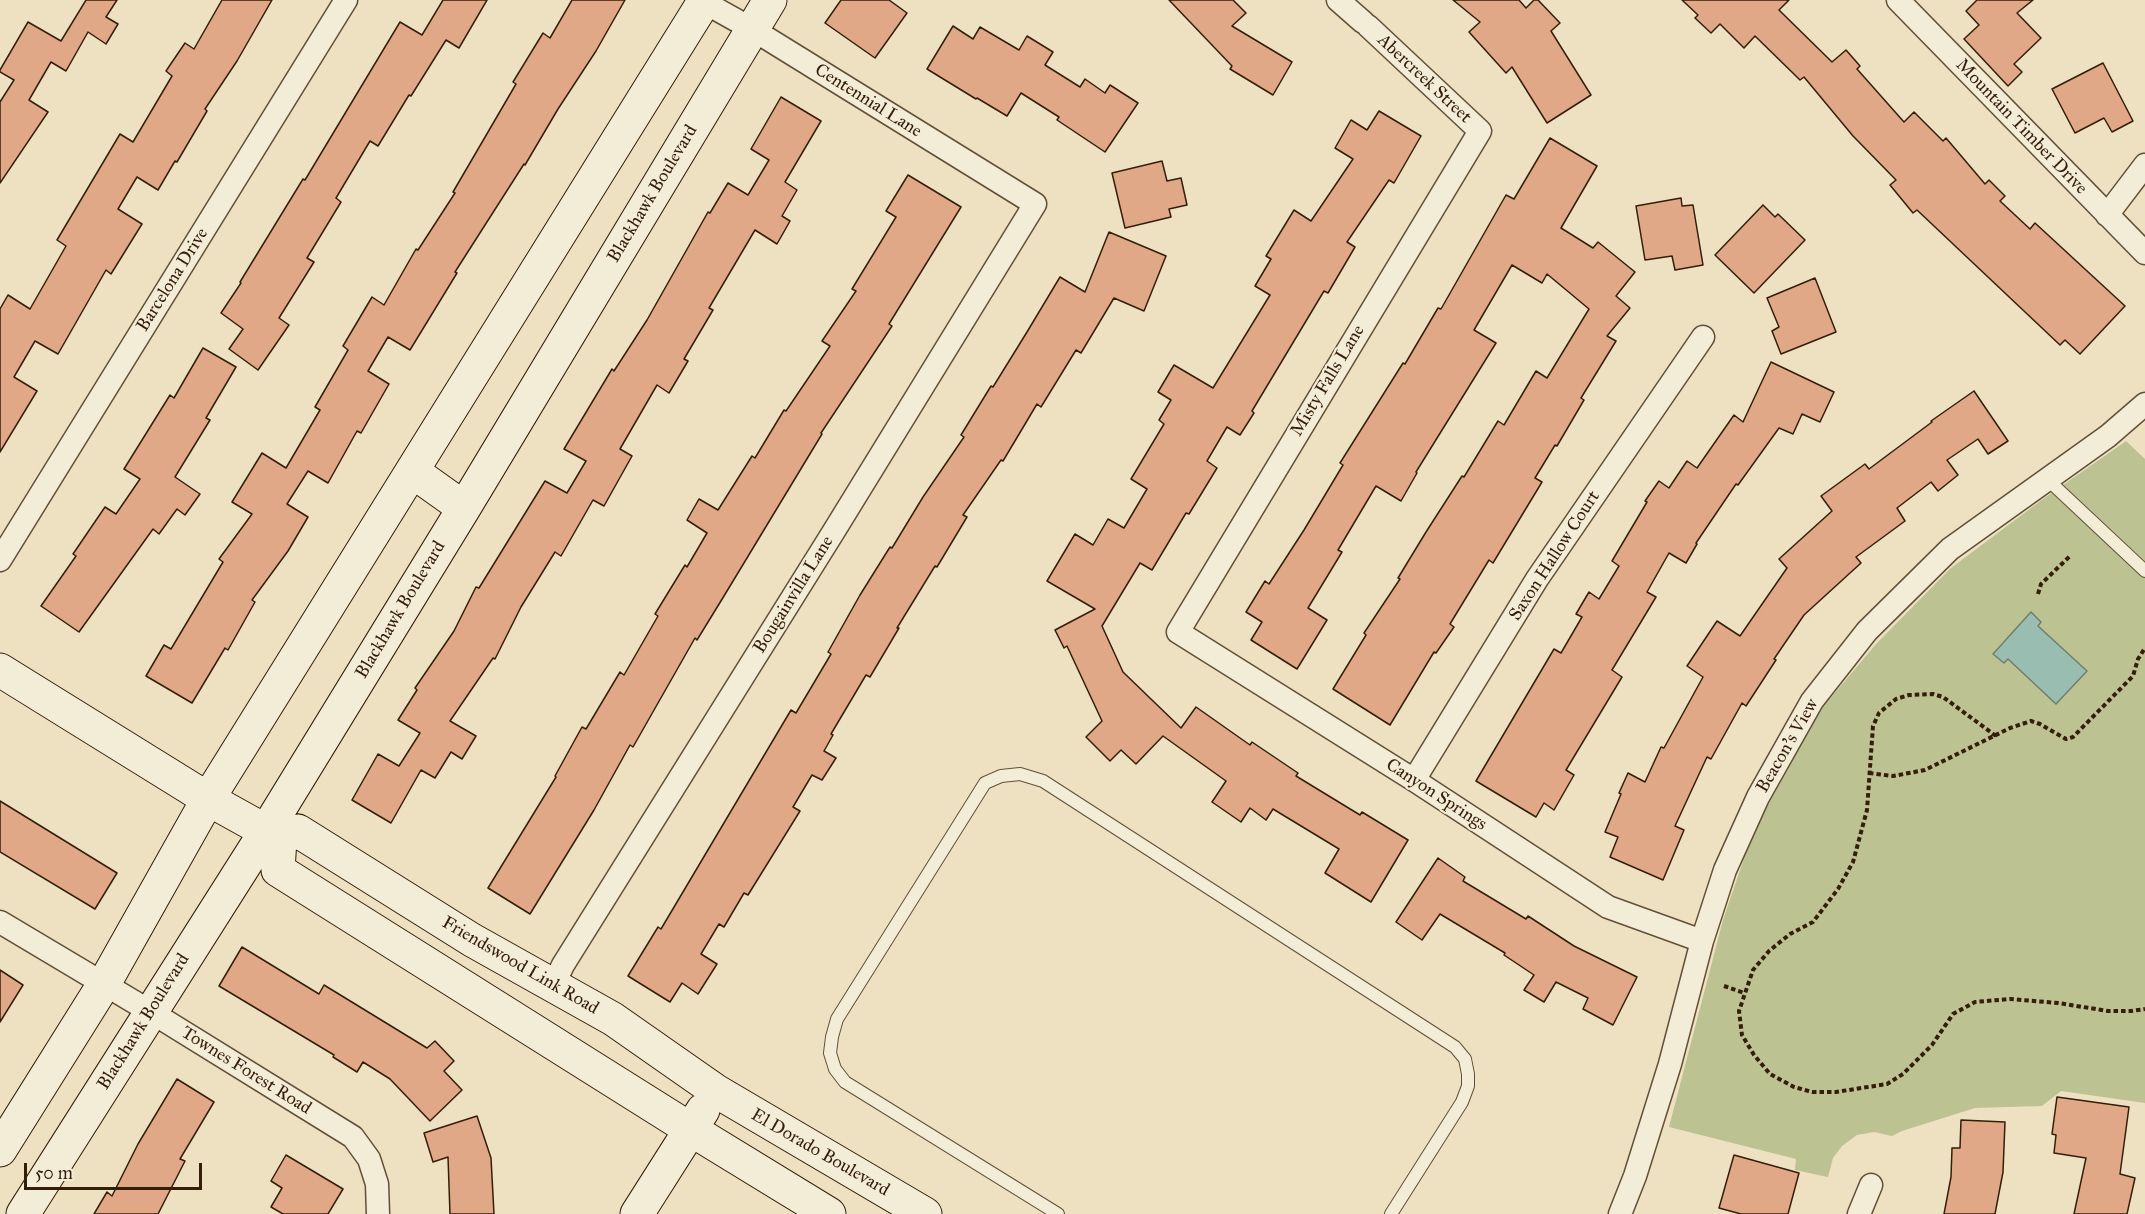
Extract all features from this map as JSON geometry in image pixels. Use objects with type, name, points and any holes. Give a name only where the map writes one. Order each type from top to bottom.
[{"type":"main road","name":"Blackhawk Boulevard","points":[[23,1214],[150,1012],[273,835],[464,508],[770,0]]},
{"type":"main road","points":[[0,1150],[104,984],[208,799],[703,1]]},
{"type":"main road","points":[[412,471],[464,508]]},
{"type":"main road","points":[[0,670],[208,799],[273,835],[278,870],[829,1214]]},
{"type":"main road","name":"Friendswood Link Road","points":[[273,835],[298,831],[472,940],[613,1019],[716,1092]]},
{"type":"main road","points":[[637,1214],[716,1092]]},
{"type":"main road","name":"El Dorado Boulevard","points":[[716,1092],[925,1214]]},
{"type":"street","name":"Barcelona Drive","points":[[0,560],[346,0]]},
{"type":"street","name":"Abercreek Street","points":[[1338,0],[1480,131]]},
{"type":"street","name":"Mountain Timber Drive","points":[[1898,0],[2145,253]]},
{"type":"street","name":"Centennial Lane","points":[[703,1],[1035,204]]},
{"type":"street","name":"Misty Falls Lane","points":[[1178,632],[1480,131]]},
{"type":"street","points":[[2107,215],[2145,165]]},
{"type":"street","name":"Bougainvilla Lane","points":[[553,986],[563,965],[1035,204]]},
{"type":"street","name":"Saxon Hallow Court","points":[[1414,780],[1537,579],[1703,337]]},
{"type":"street","name":"Beacon's View","points":[[1620,1214],[1635,1176],[1670,1064],[1702,941],[1725,870],[1758,797],[1812,701],[1867,631],[1950,549],[2108,436],[2145,404]]},
{"type":"street","name":"Canyon Springs","points":[[1178,632],[1414,780],[1608,907],[1702,941]]},
{"type":"street","name":"Townes Forest Road","points":[[0,922],[353,1137],[369,1159],[378,1184],[378,1214]]},
{"type":"street","points":[[1859,1214],[1871,1185]]},
{"type":"lane","points":[[2047,479],[2145,571]]},
{"type":"lane","points":[[1058,1214],[845,1082],[835,1069],[830,1053],[837,1020],[985,783],[1001,776],[1020,774],[1043,781],[1455,1047],[1465,1059],[1468,1074],[1468,1086],[1462,1102],[1391,1214]]},
{"type":"path","points":[[2038,594],[2041,584],[2070,556]]},
{"type":"path","points":[[1869,773],[1893,776],[1925,770],[2010,728],[2031,721],[2066,739],[2073,737],[2133,676],[2138,659],[2145,648]]},
{"type":"path","points":[[1996,736],[1943,697],[1933,694],[1909,695],[1896,699],[1878,713],[1873,726],[1867,810],[1864,827],[1852,862],[1838,889],[1813,922],[1790,934],[1769,951],[1753,970],[1739,1011],[1742,1035],[1754,1055],[1770,1074],[1794,1087],[1812,1092],[1836,1092],[1887,1084],[1903,1074],[1932,1045],[1953,1014],[1975,1002],[2010,999],[2058,1003],[2108,1011],[2145,1009]]},
{"type":"path","points":[[1724,986],[1744,993]]},
{"type":"green space","points":[[2126,441],[2145,459],[2145,1103],[2061,1091],[2042,1106],[1975,1108],[1892,1136],[1874,1132],[1857,1135],[1842,1146],[1833,1158],[1828,1177],[1795,1170],[1796,1159],[1669,1127],[1723,920],[1753,832],[1822,708],[1876,644],[1951,568],[2043,499]]},
{"type":"water","points":[[2031,612],[2041,622],[2038,626],[2087,671],[2056,704],[2008,659],[2004,663],[1993,654]]},
{"type":"building","points":[[86,0],[117,0],[106,17],[118,24],[106,44],[88,32],[66,71],[51,62],[29,100],[48,112],[0,183],[0,102],[14,80],[0,70],[28,22],[61,41]]},
{"type":"building","points":[[222,0],[272,0],[237,61],[205,109],[207,111],[177,162],[175,161],[158,190],[137,177],[118,209],[142,224],[111,274],[106,270],[58,354],[35,341],[14,377],[37,391],[0,452],[0,309],[8,295],[30,309],[66,246],[57,240],[120,134],[133,142],[172,76],[166,71],[185,43],[194,49]]},
{"type":"building","points":[[443,0],[487,0],[459,48],[446,40],[378,146],[370,141],[336,198],[341,202],[307,258],[314,262],[279,318],[289,325],[258,370],[229,349],[243,329],[221,313],[303,179],[305,180],[400,22],[422,35]]},
{"type":"building","points":[[572,0],[625,0],[525,165],[455,272],[457,273],[410,350],[388,337],[368,371],[389,384],[361,433],[357,431],[328,483],[308,471],[287,504],[308,517],[288,551],[252,600],[255,602],[228,650],[225,648],[192,703],[146,676],[164,645],[171,649],[223,562],[219,559],[252,514],[232,502],[262,453],[286,468],[320,410],[315,407],[348,350],[343,346],[372,297],[384,305],[416,249],[418,250],[455,193],[453,192],[516,84],[513,82],[543,33],[550,38]]},
{"type":"building","points":[[841,0],[889,0],[907,13],[875,58],[825,23]]},
{"type":"building","points":[[1169,0],[1233,0],[1246,13],[1232,26],[1292,62],[1273,95],[1230,69],[1232,66]]},
{"type":"building","points":[[1453,0],[1519,0],[1526,8],[1534,0],[1538,0],[1560,23],[1551,31],[1591,95],[1547,123],[1512,67],[1506,73],[1469,32],[1480,22]]},
{"type":"building","points":[[1682,0],[1789,0],[1779,10],[1832,62],[1846,50],[1860,66],[1857,69],[1904,122],[1914,112],[1943,141],[1946,138],[1985,184],[1989,180],[2005,196],[2000,201],[2030,229],[2035,223],[2125,306],[2080,354],[2065,340],[2060,345],[1917,210],[1913,213],[1890,185],[1896,180],[1853,136],[1804,77],[1800,80],[1755,36],[1744,48],[1720,24],[1711,33],[1695,18],[1698,15]]},
{"type":"building","points":[[1977,0],[2033,0],[2017,13],[2041,38],[2014,64],[2022,72],[2008,86],[1964,39],[1979,25],[1966,11]]},
{"type":"building","points":[[953,26],[973,39],[980,27],[1019,50],[1027,36],[1053,52],[1045,65],[1080,87],[1085,79],[1105,93],[1110,85],[1138,103],[1105,152],[1057,120],[1059,117],[1021,93],[1007,116],[927,69]]},
{"type":"building","points":[[2103,63],[2133,121],[2112,132],[2104,118],[2075,133],[2052,89]]},
{"type":"building","points":[[781,97],[821,121],[785,182],[797,190],[782,216],[790,221],[777,244],[755,230],[709,308],[713,310],[684,359],[688,361],[669,393],[657,385],[620,449],[632,456],[604,506],[593,500],[561,556],[555,552],[521,607],[495,659],[493,658],[450,721],[476,736],[462,759],[451,752],[435,778],[421,770],[391,823],[352,800],[378,754],[399,766],[420,733],[398,720],[417,690],[415,688],[454,631],[476,587],[479,588],[545,481],[567,493],[586,461],[564,449],[612,369],[614,371],[647,320],[708,212],[710,213],[728,183],[748,195],[769,160],[751,149]]},
{"type":"building","points":[[1379,111],[1421,136],[1394,183],[1389,180],[1347,242],[1355,247],[1328,293],[1324,291],[1240,435],[1227,427],[1207,461],[1217,468],[1189,514],[1186,513],[1152,570],[1140,563],[1102,626],[1123,672],[1181,728],[1196,707],[1250,745],[1252,742],[1298,773],[1296,776],[1360,815],[1362,812],[1408,840],[1371,902],[1325,873],[1339,849],[1273,809],[1266,820],[1250,808],[1241,822],[1212,802],[1226,781],[1163,736],[1136,764],[1121,750],[1110,761],[1086,737],[1102,721],[1067,646],[1064,648],[1055,630],[1095,609],[1047,581],[1075,534],[1093,545],[1108,519],[1124,528],[1147,489],[1131,479],[1164,424],[1159,420],[1171,400],[1158,392],[1174,365],[1213,388],[1270,295],[1255,286],[1271,259],[1266,256],[1294,210],[1311,221],[1353,159],[1335,148],[1351,120],[1367,130]]},
{"type":"building","points":[[1550,138],[1597,166],[1561,228],[1593,248],[1598,242],[1635,272],[1616,296],[1630,308],[1607,336],[1616,341],[1581,398],[1584,400],[1557,446],[1555,445],[1535,478],[1542,482],[1493,563],[1489,560],[1450,624],[1454,627],[1436,653],[1434,652],[1390,725],[1333,689],[1366,635],[1364,633],[1400,579],[1398,578],[1426,532],[1462,476],[1464,477],[1498,421],[1504,425],[1536,371],[1547,378],[1589,309],[1547,274],[1542,283],[1512,265],[1474,330],[1496,343],[1416,472],[1401,501],[1376,486],[1338,550],[1342,552],[1308,608],[1327,620],[1297,669],[1251,640],[1262,622],[1246,612],[1265,581],[1269,584],[1304,530],[1343,465],[1340,463],[1403,363],[1405,364],[1438,308],[1441,309],[1506,195],[1514,199]]},
{"type":"building","points":[[1162,161],[1167,181],[1181,178],[1187,205],[1169,209],[1171,217],[1125,228],[1112,173]]},
{"type":"building","points":[[908,175],[961,207],[889,324],[892,326],[821,433],[697,640],[695,638],[633,747],[630,745],[594,810],[530,914],[488,888],[556,777],[582,727],[586,729],[620,672],[624,675],[658,616],[655,614],[707,533],[687,520],[699,499],[718,510],[752,456],[755,458],[784,410],[786,411],[830,346],[822,341],[856,291],[852,289],[896,217],[886,211]]},
{"type":"building","points":[[1681,198],[1682,206],[1693,205],[1703,265],[1675,270],[1672,256],[1645,260],[1636,206]]},
{"type":"building","points":[[1763,205],[1775,217],[1778,214],[1805,240],[1754,293],[1715,255]]},
{"type":"building","points":[[1109,232],[1166,256],[1144,311],[1114,298],[1081,353],[1076,350],[1041,407],[1037,404],[1003,461],[1001,460],[963,515],[967,517],[937,567],[935,566],[897,628],[899,628],[870,677],[866,675],[831,734],[833,735],[824,751],[836,758],[822,780],[812,775],[793,807],[800,811],[748,895],[744,893],[724,927],[719,924],[701,954],[717,964],[698,994],[682,983],[670,1002],[628,976],[658,927],[661,929],[791,710],[796,713],[831,654],[828,652],[860,595],[964,437],[961,435],[1060,277],[1085,292]]},
{"type":"building","points":[[1815,278],[1836,332],[1781,354],[1772,331],[1779,327],[1767,298]]},
{"type":"building","points":[[203,348],[236,367],[206,418],[210,420],[175,477],[200,494],[185,515],[177,509],[159,534],[153,529],[79,632],[41,606],[76,556],[73,554],[105,507],[116,514],[140,479],[124,469],[170,395],[174,398]]},
{"type":"building","points":[[1771,362],[1834,392],[1820,422],[1802,414],[1793,434],[1779,428],[1738,485],[1736,484],[1696,543],[1686,563],[1669,553],[1647,592],[1656,597],[1612,670],[1622,677],[1566,770],[1574,775],[1554,810],[1544,803],[1536,817],[1476,781],[1554,649],[1561,653],[1582,617],[1576,614],[1589,592],[1599,599],[1619,566],[1612,561],[1647,502],[1645,501],[1659,481],[1669,488],[1687,461],[1697,468],[1734,415],[1743,422]]},
{"type":"building","points":[[1974,391],[2008,441],[1988,454],[1978,439],[1947,460],[1958,475],[1938,491],[1931,482],[1897,508],[1905,521],[1856,557],[1861,563],[1804,615],[1746,706],[1742,703],[1711,759],[1707,757],[1675,826],[1684,830],[1663,880],[1610,857],[1618,837],[1605,832],[1628,773],[1645,782],[1661,747],[1664,748],[1703,677],[1687,666],[1717,621],[1740,636],[1787,568],[1779,559],[1832,511],[1821,496],[1865,464],[1869,469]]},
{"type":"building","points":[[0,801],[117,873],[95,909],[0,852]]},
{"type":"building","points":[[1438,858],[1465,877],[1463,881],[1526,919],[1528,916],[1574,946],[1637,977],[1613,1025],[1583,1009],[1588,998],[1556,982],[1544,1002],[1524,990],[1534,975],[1504,955],[1505,953],[1440,914],[1422,940],[1396,922]]},
{"type":"building","points":[[242,947],[319,994],[324,985],[427,1048],[435,1041],[454,1061],[444,1071],[462,1090],[430,1121],[390,1079],[363,1062],[357,1072],[333,1057],[334,1055],[219,986]]},
{"type":"building","points":[[0,970],[23,985],[0,1022]]},
{"type":"building","points":[[177,1079],[214,1102],[180,1159],[185,1161],[158,1214],[94,1214],[107,1192],[112,1196],[138,1144]]},
{"type":"building","points":[[2057,1097],[2129,1107],[2120,1174],[2135,1178],[2127,1214],[2074,1214],[2086,1158],[2054,1153],[2056,1135],[2052,1134]]},
{"type":"building","points":[[477,1116],[491,1158],[494,1214],[450,1214],[448,1157],[433,1162],[424,1133]]},
{"type":"building","points":[[1961,1120],[2005,1122],[2003,1172],[1995,1214],[1944,1214],[1951,1177],[1952,1148],[1960,1148]]},
{"type":"building","points":[[286,1155],[343,1189],[328,1214],[283,1214],[271,1207],[282,1188],[271,1181]]},
{"type":"building","points":[[1734,1155],[1799,1173],[1788,1214],[1741,1214],[1719,1208]]}]
